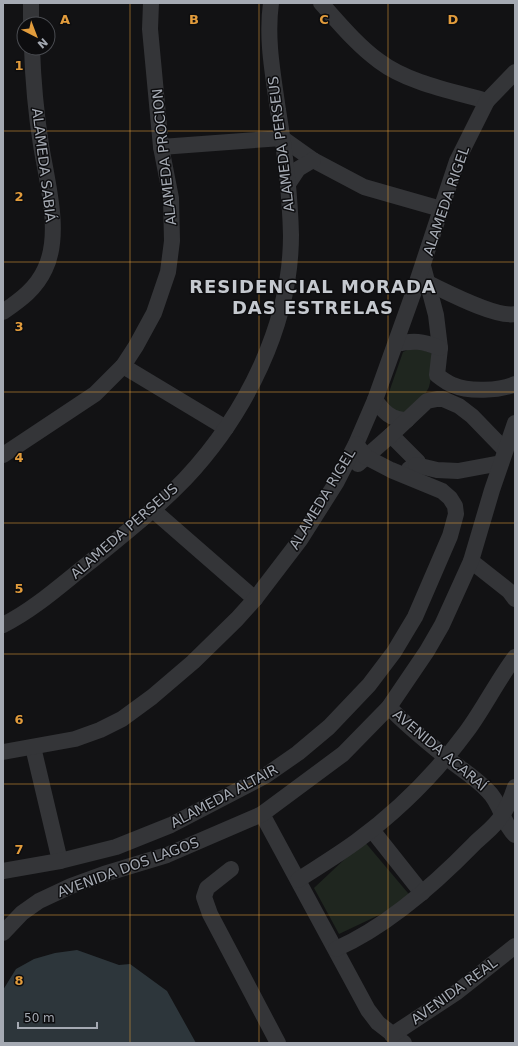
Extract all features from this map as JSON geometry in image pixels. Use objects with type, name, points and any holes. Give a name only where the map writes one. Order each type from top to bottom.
[{"type":"street","points":[[31,3],[31,16]]},
{"type":"street","name":"ALAMEDA PROCION","points":[[3,455],[95,394],[123,366],[154,313],[168,272],[172,242],[171,198],[161,146],[150,29],[151,3]]},
{"type":"street","name":"ALAMEDA PERSEUS","points":[[3,625],[14,620],[36,605],[153,510],[185,478],[226,428],[260,367],[275,332],[289,268],[291,237],[288,184],[270,55],[269,31],[271,3]]},
{"type":"street","points":[[321,3],[362,47],[379,62],[395,71],[425,84],[487,101]]},
{"type":"street","name":"ALAMEDA SABIÁ","points":[[3,312],[24,297],[36,285],[46,268],[50,255],[52,234],[52,202],[41,145],[32,56]]},
{"type":"street","name":"ALAMEDA RIGEL","points":[[3,752],[75,739],[100,730],[122,719],[152,698],[193,662],[237,619],[255,599],[300,540],[336,483],[356,444],[375,400],[396,344],[457,161],[487,101],[515,72]]},
{"type":"street","points":[[161,146],[282,138],[313,160],[364,186],[441,209]]},
{"type":"street","points":[[288,184],[298,169],[313,160]]},
{"type":"street","points":[[336,483],[427,401],[434,387],[440,348],[436,315],[422,266]]},
{"type":"street","points":[[413,294],[429,288],[504,315],[515,314]]},
{"type":"street","points":[[436,315],[449,304],[454,302],[460,301],[473,303]]},
{"type":"street","points":[[396,344],[410,341],[421,342],[440,348]]},
{"type":"street","points":[[123,366],[226,428]]},
{"type":"street","points":[[437,375],[453,386],[466,389],[497,388],[515,384]]},
{"type":"street","points":[[401,474],[416,465],[438,470],[458,470],[503,457],[472,416],[459,406],[443,399],[427,401]]},
{"type":"street","points":[[375,400],[383,411],[389,416],[395,419],[407,420]]},
{"type":"street","name":"AVENIDA DOS LAGOS","points":[[3,933],[22,913],[39,901],[71,886],[104,874],[167,855],[262,814],[343,754],[389,707],[427,651],[438,631],[471,561],[515,423]]},
{"type":"street","points":[[391,435],[417,460],[418,462],[416,465]]},
{"type":"street","points":[[356,444],[366,457]]},
{"type":"street","name":"ALAMEDA ALTAIR","points":[[3,871],[60,861],[116,847],[171,825],[265,776],[298,753],[329,727],[369,685],[394,652],[416,617],[450,536],[456,514],[455,506],[450,498],[442,491],[401,474],[366,457]]},
{"type":"street","points":[[153,510],[255,599]]},
{"type":"street","points":[[471,561],[509,592],[515,599]]},
{"type":"street","points":[[298,880],[342,852],[372,830],[403,803],[447,758],[480,713],[515,657]]},
{"type":"street","name":"AVENIDA ACARAÍ","points":[[389,707],[447,758],[489,791],[496,801],[510,830],[515,835]]},
{"type":"street","points":[[33,747],[60,861]]},
{"type":"street","points":[[336,949],[350,943],[422,893],[502,816],[515,787]]},
{"type":"street","points":[[262,814],[368,1010],[378,1023],[398,1039]]},
{"type":"street","points":[[372,830],[422,893]]},
{"type":"street","points":[[231,869],[207,888],[204,897],[210,914],[278,1043]]},
{"type":"street","name":"AVENIDA REAL","points":[[398,1039],[515,946]]},
{"type":"shaded area","points":[[414,347],[431,353],[434,365],[429,387],[420,404],[399,415],[390,407],[387,398],[403,352]]},
{"type":"shaded area","points":[[364,841],[413,899],[339,934],[314,888]]},
{"type":"shaded area","points":[[77,950],[119,965],[130,964],[167,991],[196,1043],[3,1043],[3,990],[16,969],[34,959],[55,953]]},
{"type":"district","name":"RESIDENCIAL MORADA DAS ESTRELAS","points":[[313,297]]}]
